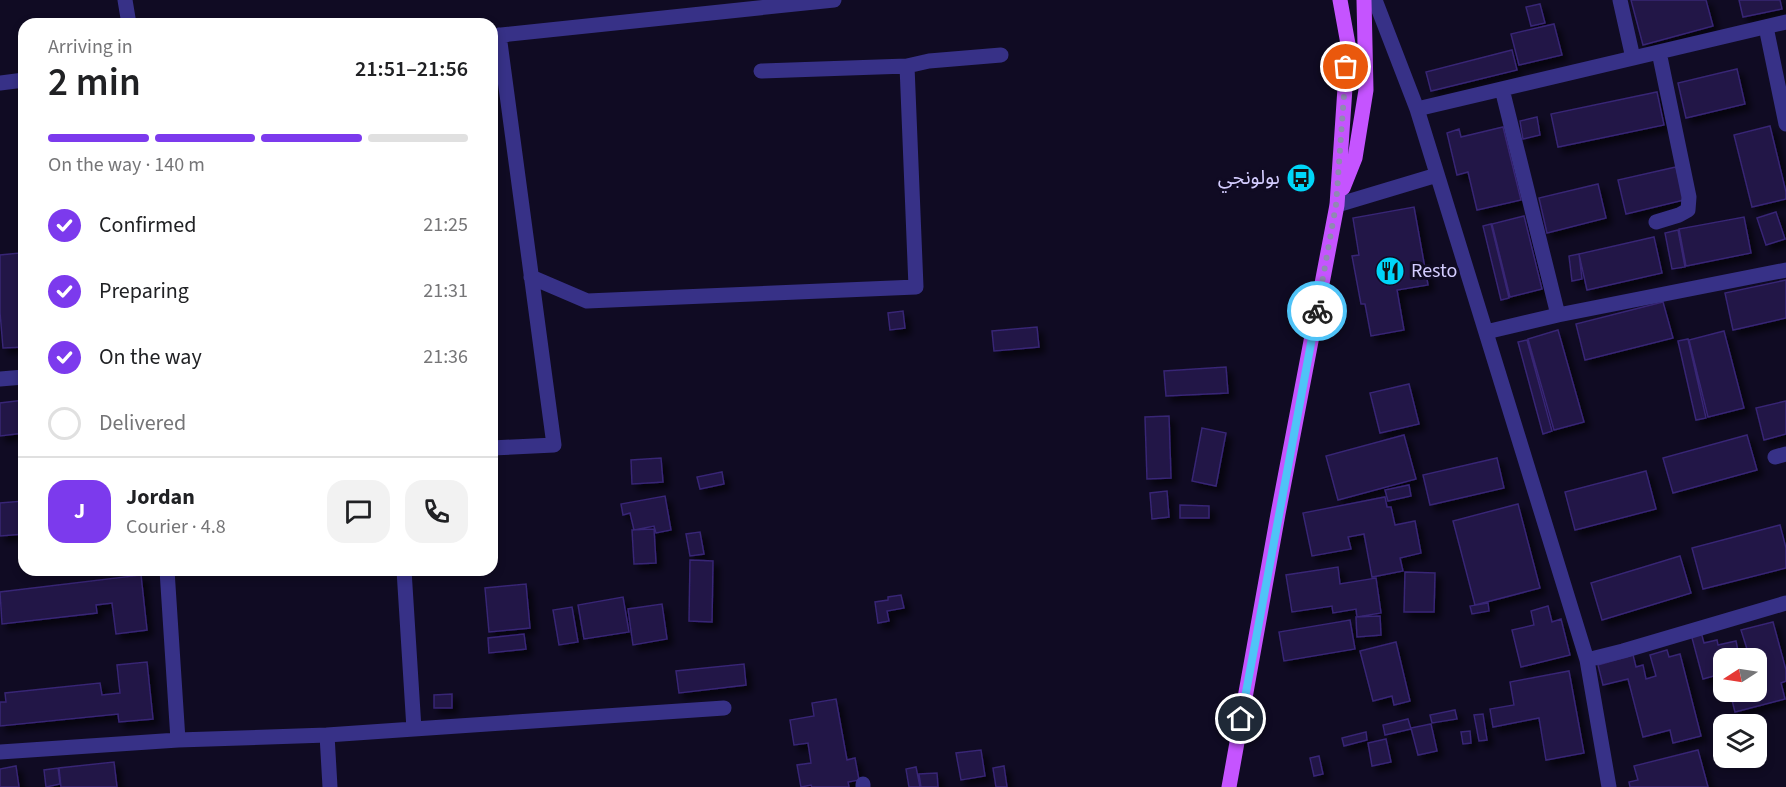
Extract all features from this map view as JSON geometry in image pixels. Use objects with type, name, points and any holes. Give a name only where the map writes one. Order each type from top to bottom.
[{"type":"main road","points":[[1229,787],[1336,205],[1348,44],[1340,0]]},
{"type":"main road","points":[[1336,205],[1354,158],[1366,90],[1364,0]]},
{"type":"street","points":[[125,0],[128,18]]},
{"type":"street","points":[[498,36],[834,0]]},
{"type":"street","points":[[1375,0],[1417,109],[1587,660],[1609,787]]},
{"type":"street","points":[[1620,0],[1633,58]]},
{"type":"street","points":[[1417,109],[1786,22]]},
{"type":"street","points":[[1766,27],[1786,124]]},
{"type":"street","points":[[498,50],[554,445],[498,448]]},
{"type":"street","points":[[1656,222],[1688,210],[1689,197],[1659,52]]},
{"type":"street","points":[[761,71],[907,66],[929,61],[1001,56]]},
{"type":"street","points":[[531,277],[587,301],[916,287],[907,66]]},
{"type":"street","points":[[0,82],[18,80]]},
{"type":"street","points":[[1502,89],[1558,315]]},
{"type":"street","points":[[1336,205],[1437,175]]},
{"type":"street","points":[[1486,332],[1558,315],[1786,270]]},
{"type":"street","points":[[0,379],[18,378]]},
{"type":"street","points":[[167,576],[178,741]]},
{"type":"street","points":[[404,576],[414,729]]},
{"type":"street","points":[[1587,660],[1786,603]]},
{"type":"street","points":[[0,752],[327,735],[724,708]]},
{"type":"street","points":[[327,735],[330,787]]},
{"type":"building","points":[[1631,0],[1706,0],[1713,26],[1643,45]]},
{"type":"building","points":[[1739,0],[1780,0],[1782,9],[1743,17]]},
{"type":"building","points":[[1540,4],[1545,23],[1531,26],[1526,7]]},
{"type":"building","points":[[1554,24],[1562,55],[1519,65],[1511,34]]},
{"type":"building","points":[[1512,50],[1517,70],[1431,91],[1426,72]]},
{"type":"building","points":[[1737,69],[1745,104],[1686,118],[1678,83]]},
{"type":"building","points":[[1657,92],[1664,125],[1558,147],[1551,114]]},
{"type":"building","points":[[1537,117],[1540,135],[1523,139],[1520,121]]},
{"type":"building","points":[[1770,126],[1786,199],[1752,207],[1734,135]]},
{"type":"building","points":[[1503,127],[1521,200],[1477,210],[1468,172],[1457,175],[1447,133],[1459,129],[1461,137]]},
{"type":"building","points":[[1676,167],[1684,200],[1626,214],[1618,180]]},
{"type":"building","points":[[1598,184],[1606,218],[1547,233],[1539,198]]},
{"type":"building","name":"Resto","points":[[1414,207],[1428,285],[1397,290],[1404,330],[1371,336],[1365,304],[1361,304],[1352,256],[1359,255],[1353,218]]},
{"type":"building","points":[[1776,212],[1785,239],[1766,245],[1757,218]]},
{"type":"building","points":[[1524,216],[1542,289],[1510,297],[1492,224]]},
{"type":"building","points":[[1744,217],[1751,253],[1686,266],[1679,229]]},
{"type":"building","points":[[1491,224],[1509,298],[1501,300],[1483,226]]},
{"type":"building","points":[[1678,230],[1685,267],[1672,269],[1665,233]]},
{"type":"building","points":[[1654,237],[1662,273],[1587,290],[1579,254]]},
{"type":"building","points":[[18,253],[18,347],[3,348],[0,312],[0,255]]},
{"type":"building","points":[[1579,254],[1582,279],[1572,281],[1569,256]]},
{"type":"building","points":[[1786,280],[1786,318],[1733,330],[1725,293]]},
{"type":"building","points":[[1663,302],[1673,338],[1585,360],[1576,324]]},
{"type":"building","points":[[903,311],[905,328],[890,330],[888,313]]},
{"type":"building","points":[[1037,327],[1039,347],[994,351],[992,331]]},
{"type":"building","points":[[1558,330],[1584,422],[1554,430],[1528,339]]},
{"type":"building","points":[[1724,331],[1744,408],[1708,417],[1689,340]]},
{"type":"building","points":[[1688,339],[1706,418],[1696,420],[1678,341]]},
{"type":"building","points":[[1527,340],[1552,431],[1543,434],[1518,342]]},
{"type":"building","points":[[1226,367],[1228,393],[1166,396],[1164,371]]},
{"type":"building","points":[[1409,384],[1419,424],[1380,433],[1370,393]]},
{"type":"building","points":[[18,401],[18,434],[0,436],[0,403]]},
{"type":"building","points":[[1786,401],[1786,434],[1764,440],[1756,408]]},
{"type":"building","points":[[1169,416],[1171,478],[1147,479],[1145,417]]},
{"type":"building","points":[[1202,428],[1226,433],[1216,486],[1192,481]]},
{"type":"building","points":[[1404,435],[1416,479],[1338,500],[1326,456]]},
{"type":"building","points":[[1747,435],[1757,470],[1673,493],[1663,458]]},
{"type":"building","points":[[661,458],[663,482],[632,484],[631,460]]},
{"type":"building","points":[[1497,458],[1504,488],[1430,505],[1423,475]]},
{"type":"building","points":[[1646,471],[1656,509],[1575,530],[1565,492]]},
{"type":"building","points":[[722,472],[724,484],[700,489],[697,477]]},
{"type":"building","points":[[1409,485],[1411,496],[1388,501],[1385,490]]},
{"type":"building","points":[[1167,491],[1169,517],[1152,519],[1150,493]]},
{"type":"building","points":[[665,496],[671,530],[656,533],[654,526],[634,530],[630,513],[623,515],[621,504]]},
{"type":"building","points":[[1385,497],[1387,507],[1391,507],[1395,525],[1415,521],[1421,553],[1400,558],[1403,571],[1372,577],[1364,534],[1348,537],[1351,549],[1312,556],[1303,513]]},
{"type":"building","points":[[18,502],[18,534],[0,536],[0,503]]},
{"type":"building","points":[[1518,504],[1540,588],[1475,605],[1453,521]]},
{"type":"building","points":[[1180,505],[1209,506],[1209,518],[1180,518]]},
{"type":"building","points":[[1780,525],[1786,548],[1786,568],[1703,589],[1692,548]]},
{"type":"building","points":[[654,529],[656,563],[634,564],[632,530]]},
{"type":"building","points":[[700,532],[704,554],[690,556],[686,534]]},
{"type":"building","points":[[1680,556],[1691,593],[1602,620],[1591,583]]},
{"type":"building","points":[[690,560],[713,561],[712,622],[689,621]]},
{"type":"building","points":[[1338,567],[1340,584],[1376,578],[1381,613],[1357,617],[1356,609],[1333,613],[1332,606],[1292,612],[1286,575]]},
{"type":"building","points":[[1405,572],[1435,573],[1434,612],[1404,612]]},
{"type":"building","points":[[141,576],[147,630],[116,634],[112,603],[96,605],[97,613],[2,624],[0,592]]},
{"type":"building","points":[[526,584],[530,628],[489,632],[485,588]]},
{"type":"building","points":[[901,595],[904,608],[887,611],[889,621],[878,623],[875,602]]},
{"type":"building","points":[[623,597],[629,632],[584,639],[578,605]]},
{"type":"building","points":[[1488,603],[1489,611],[1472,614],[1470,606]]},
{"type":"building","points":[[662,604],[667,639],[633,645],[628,609]]},
{"type":"building","points":[[1548,606],[1552,622],[1561,619],[1570,655],[1521,667],[1512,630],[1534,625],[1531,611]]},
{"type":"building","points":[[572,607],[578,642],[559,645],[553,610]]},
{"type":"building","points":[[1380,616],[1381,635],[1357,637],[1356,617]]},
{"type":"building","points":[[1350,620],[1355,649],[1284,661],[1279,632]]},
{"type":"building","points":[[1773,622],[1786,670],[1786,681],[1781,683],[1785,699],[1735,712],[1732,702],[1767,702],[1767,648],[1747,648],[1741,630]]},
{"type":"building","points":[[1701,632],[1704,643],[1717,640],[1718,645],[1736,641],[1737,648],[1713,648],[1713,676],[1703,679],[1691,634]]},
{"type":"building","points":[[524,634],[526,649],[489,653],[488,638]]},
{"type":"building","points":[[1396,642],[1410,701],[1394,705],[1392,696],[1373,701],[1360,651]]},
{"type":"building","points":[[1667,650],[1669,657],[1680,654],[1701,736],[1673,743],[1670,730],[1643,737],[1628,679],[1603,685],[1598,665],[1633,655],[1636,667],[1643,665],[1646,679],[1656,676],[1650,655]]},
{"type":"building","points":[[147,662],[153,719],[119,722],[118,714],[0,726],[0,702],[6,702],[5,693],[100,683],[102,695],[120,693],[117,665]]},
{"type":"building","points":[[744,664],[746,685],[679,693],[676,671]]},
{"type":"building","points":[[1569,671],[1584,753],[1546,760],[1539,718],[1493,727],[1490,709],[1514,705],[1510,682]]},
{"type":"building","points":[[452,694],[452,708],[434,708],[434,695]]},
{"type":"building","points":[[836,699],[847,760],[855,758],[859,780],[848,782],[849,787],[812,787],[811,785],[801,787],[797,765],[811,763],[808,743],[794,745],[790,720],[814,716],[812,703]]},
{"type":"building","points":[[1455,710],[1457,719],[1432,723],[1430,715]]},
{"type":"building","points":[[1483,714],[1487,740],[1479,741],[1474,715]]},
{"type":"building","points":[[1408,719],[1411,729],[1385,735],[1383,725]]},
{"type":"building","points":[[1431,724],[1437,751],[1418,755],[1411,728]]},
{"type":"building","points":[[1470,731],[1471,743],[1463,744],[1461,732]]},
{"type":"building","points":[[1366,732],[1367,740],[1344,746],[1342,738]]},
{"type":"building","points":[[1386,739],[1391,762],[1372,766],[1368,743]]},
{"type":"building","points":[[981,750],[985,776],[961,780],[956,753]]},
{"type":"building","points":[[1698,750],[1708,787],[1630,787],[1629,782],[1638,780],[1634,766]]},
{"type":"building","points":[[1319,756],[1323,774],[1314,776],[1310,758]]},
{"type":"building","points":[[114,762],[117,787],[61,787],[59,768]]},
{"type":"building","points":[[16,766],[19,787],[0,787],[0,769]]},
{"type":"building","points":[[1004,766],[1007,787],[996,787],[993,768]]},
{"type":"building","points":[[916,767],[920,787],[909,787],[906,769]]},
{"type":"building","points":[[58,768],[60,784],[46,787],[44,770]]},
{"type":"building","points":[[937,773],[938,787],[921,787],[919,774]]},
{"type":"way so far","points":[[1317,311],[1336,205],[1346,67]]},
{"type":"place","name":"بولونجي","points":[[1301,178]]},
{"type":"place","name":"Resto","points":[[1390,271]]},
{"type":"route","points":[[1241,719],[1317,311]]}]
